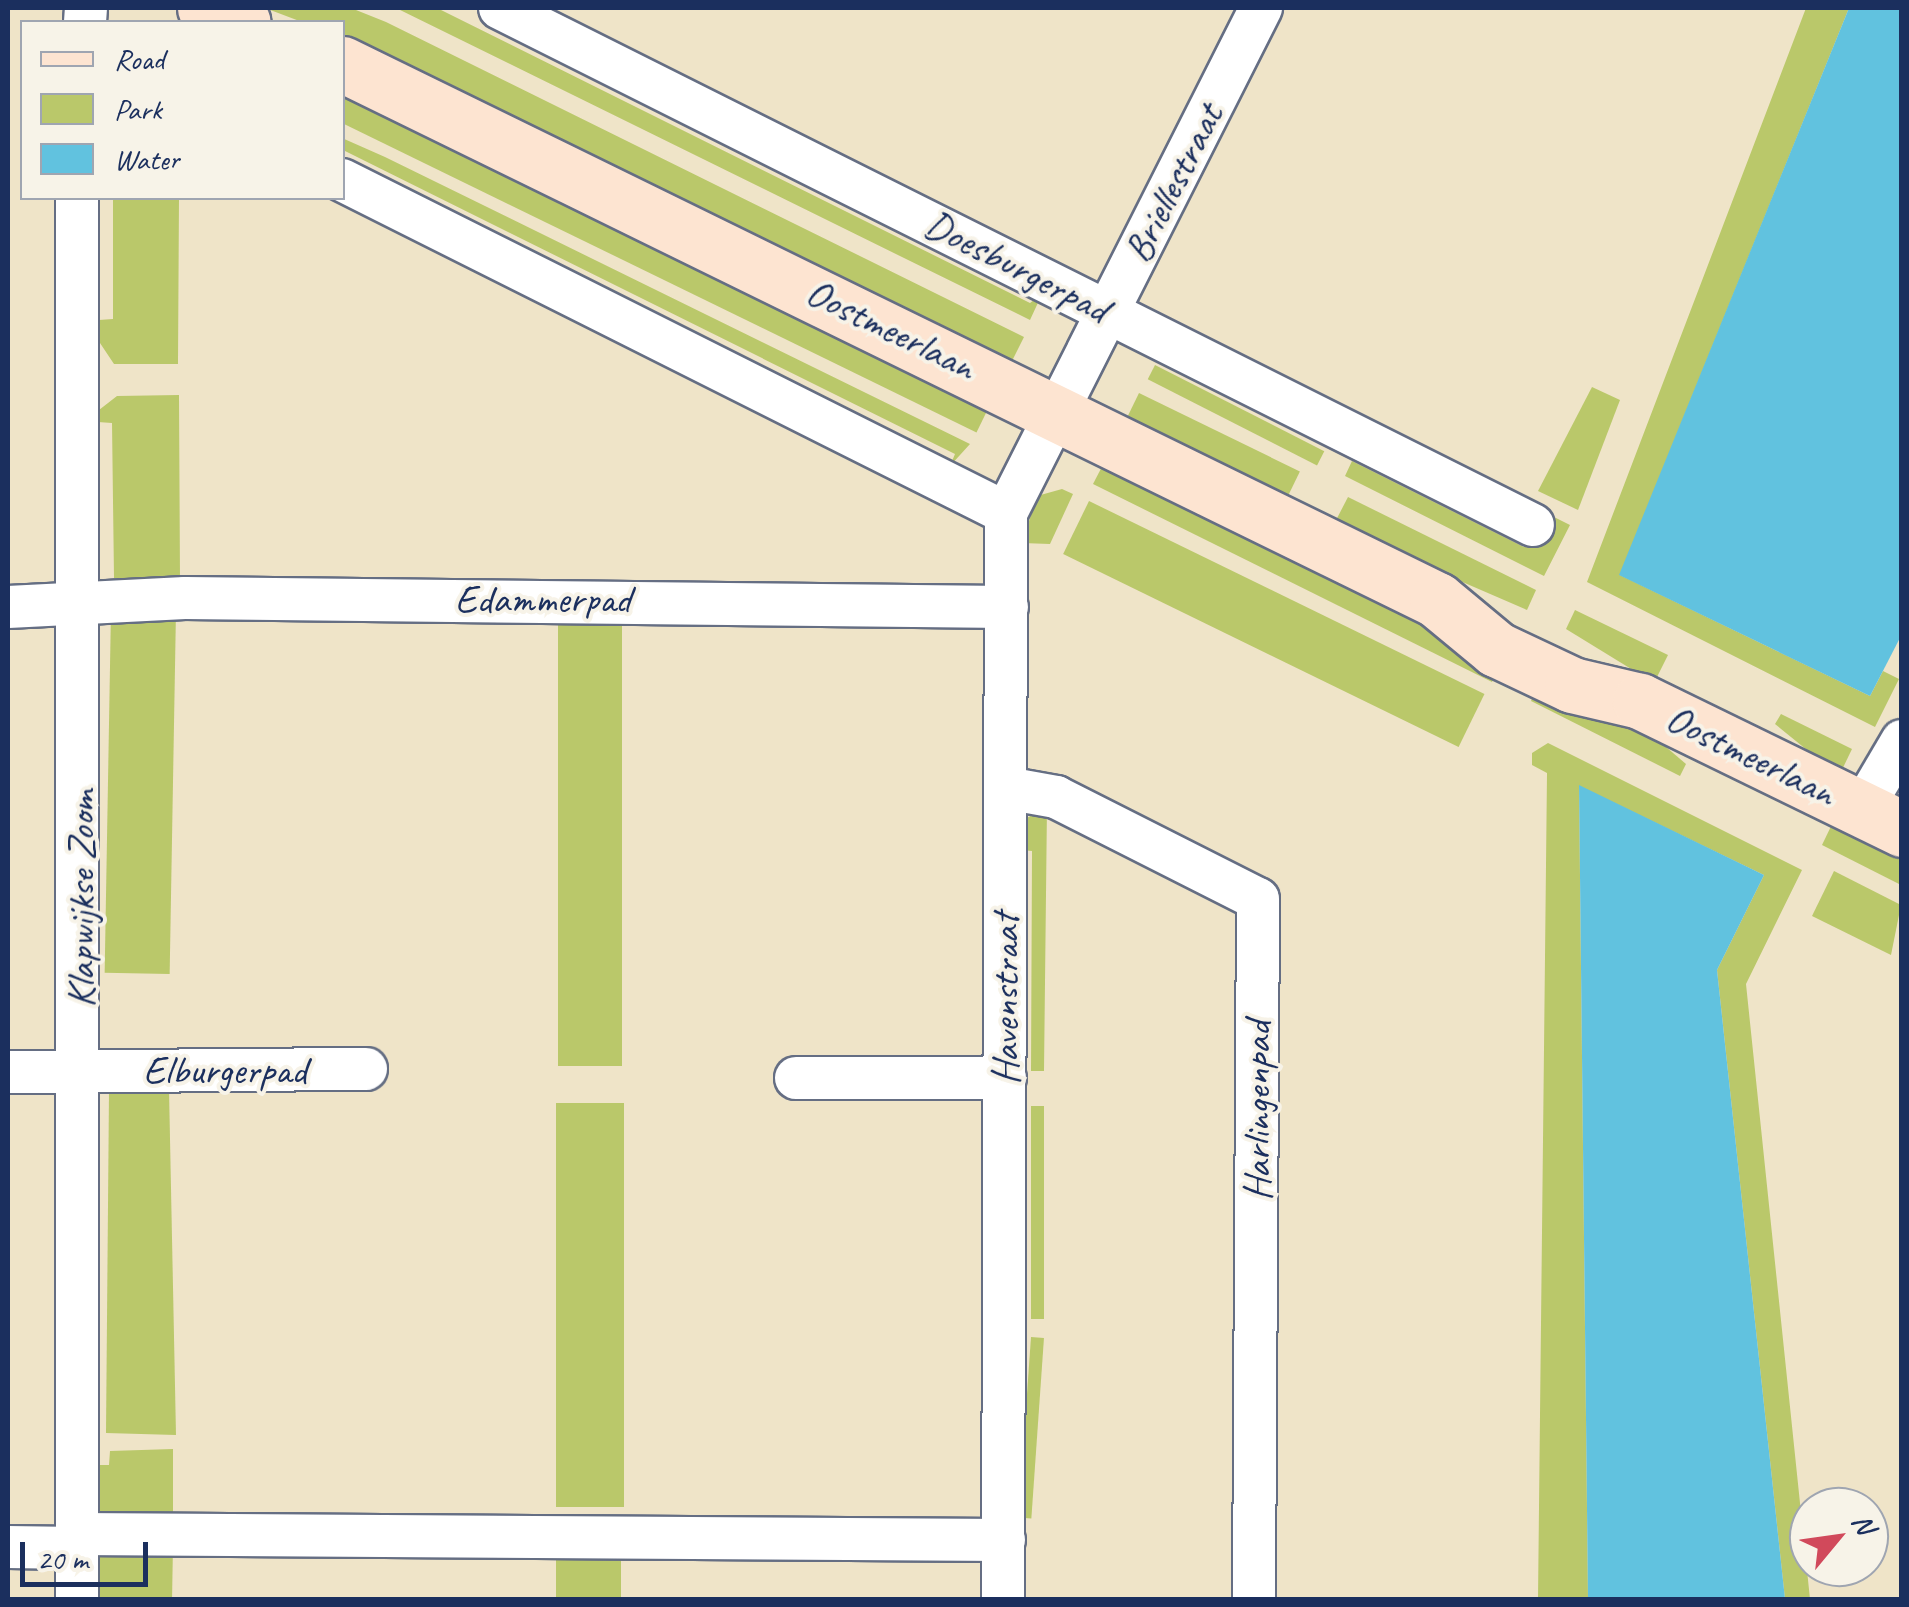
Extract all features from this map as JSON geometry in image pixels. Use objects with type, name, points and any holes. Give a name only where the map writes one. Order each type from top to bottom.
[{"type":"street","points":[[205,8],[238,20]]},
{"type":"street","name":"Doesburgerpad","points":[[500,8],[1533,525]]},
{"type":"street","name":"Briellestraat","points":[[1058,411],[1260,8]]},
{"type":"street","name":"Oostmeerlaan","points":[[345,65],[1058,411],[1436,600],[1505,612],[1591,653],[1640,700],[1882,819],[1902,741]]},
{"type":"street","points":[[345,182],[1006,513]]},
{"type":"street","name":"Klapwijkse Zoom","points":[[77,200],[83,1072],[78,1600]]},
{"type":"street","name":"Havenstraat","points":[[1004,1600],[1006,513],[1058,411]]},
{"type":"street","name":"Edammerpad","points":[[8,607],[204,598],[1008,606]]},
{"type":"street","name":"Harlingenpad","points":[[1006,788],[1056,797],[1258,898],[1254,1600]]},
{"type":"street","name":"Elburgerpad","points":[[8,1072],[366,1069]]},
{"type":"street","points":[[796,1078],[1005,1078]]},
{"type":"street","points":[[8,1548],[78,1541],[1004,1540]]},
{"type":"green space","points":[[265,8],[351,8],[386,22],[1024,337],[1010,365],[345,41],[345,20],[297,20]]},
{"type":"green space","points":[[396,8],[437,8],[1030,303],[1042,294],[1030,320]]},
{"type":"green space","points":[[1806,8],[1849,8],[1620,575],[1870,696],[1883,671],[1899,679],[1875,727],[1587,582]]},
{"type":"green space","points":[[345,85],[992,401],[976,432],[345,124]]},
{"type":"green space","points":[[345,139],[970,444],[950,466],[955,454],[345,151]]},
{"type":"green space","points":[[113,200],[179,200],[178,364],[114,364],[100,343],[99,320],[113,319]]},
{"type":"green space","points":[[1155,365],[1324,451],[1317,466],[1148,379]]},
{"type":"green space","points":[[1592,387],[1620,400],[1578,510],[1538,491]]},
{"type":"green space","points":[[1139,393],[1300,471],[1285,501],[1125,423]]},
{"type":"green space","points":[[179,395],[180,579],[114,578],[112,423],[98,422],[99,410],[117,396]]},
{"type":"green space","points":[[1107,457],[1501,664],[1492,682],[1093,484]]},
{"type":"green space","points":[[1352,461],[1524,547],[1546,513],[1570,525],[1544,576],[1345,476]]},
{"type":"green space","points":[[1062,489],[1073,494],[1050,544],[1022,543],[1037,496]]},
{"type":"green space","points":[[1348,497],[1536,590],[1527,610],[1333,526]]},
{"type":"green space","points":[[1089,501],[1484,694],[1459,747],[1063,554]]},
{"type":"green space","points":[[111,609],[176,610],[170,974],[105,973]]},
{"type":"green space","points":[[1575,610],[1668,655],[1654,683],[1566,629]]},
{"type":"green space","points":[[558,623],[622,623],[622,1066],[558,1066]]},
{"type":"green space","points":[[1539,683],[1632,718],[1686,764],[1680,776],[1531,701]]},
{"type":"green space","points":[[1781,714],[1852,749],[1839,776],[1775,724]]},
{"type":"green space","points":[[1548,743],[1802,870],[1746,984],[1798,1487],[1789,1487],[1789,1587],[1809,1587],[1810,1599],[1785,1599],[1717,970],[1764,875],[1579,786],[1588,1599],[1538,1599],[1547,773],[1532,765],[1532,753]]},
{"type":"green space","points":[[1047,806],[1044,1071],[1031,1071],[1032,851],[1021,850],[1022,821]]},
{"type":"green space","points":[[1835,818],[1901,851],[1901,885],[1822,845]]},
{"type":"green space","points":[[1834,871],[1901,905],[1891,955],[1812,916]]},
{"type":"green space","points":[[169,1089],[176,1435],[106,1433],[109,1091]]},
{"type":"green space","points":[[556,1103],[624,1103],[624,1507],[556,1507]]},
{"type":"green space","points":[[1031,1106],[1044,1106],[1044,1319],[1031,1319]]},
{"type":"green space","points":[[1031,1337],[1044,1338],[1031,1518],[1018,1518]]},
{"type":"green space","points":[[173,1449],[173,1526],[95,1525],[95,1465],[109,1465],[110,1451]]},
{"type":"green space","points":[[97,1544],[173,1545],[172,1600],[96,1600]]},
{"type":"green space","points":[[556,1555],[621,1555],[621,1599],[556,1599]]},
{"type":"water","points":[[1849,8],[1902,8],[1902,634],[1870,696],[1619,575]]},
{"type":"water","points":[[1579,785],[1764,875],[1717,970],[1785,1599],[1588,1599]]}]
